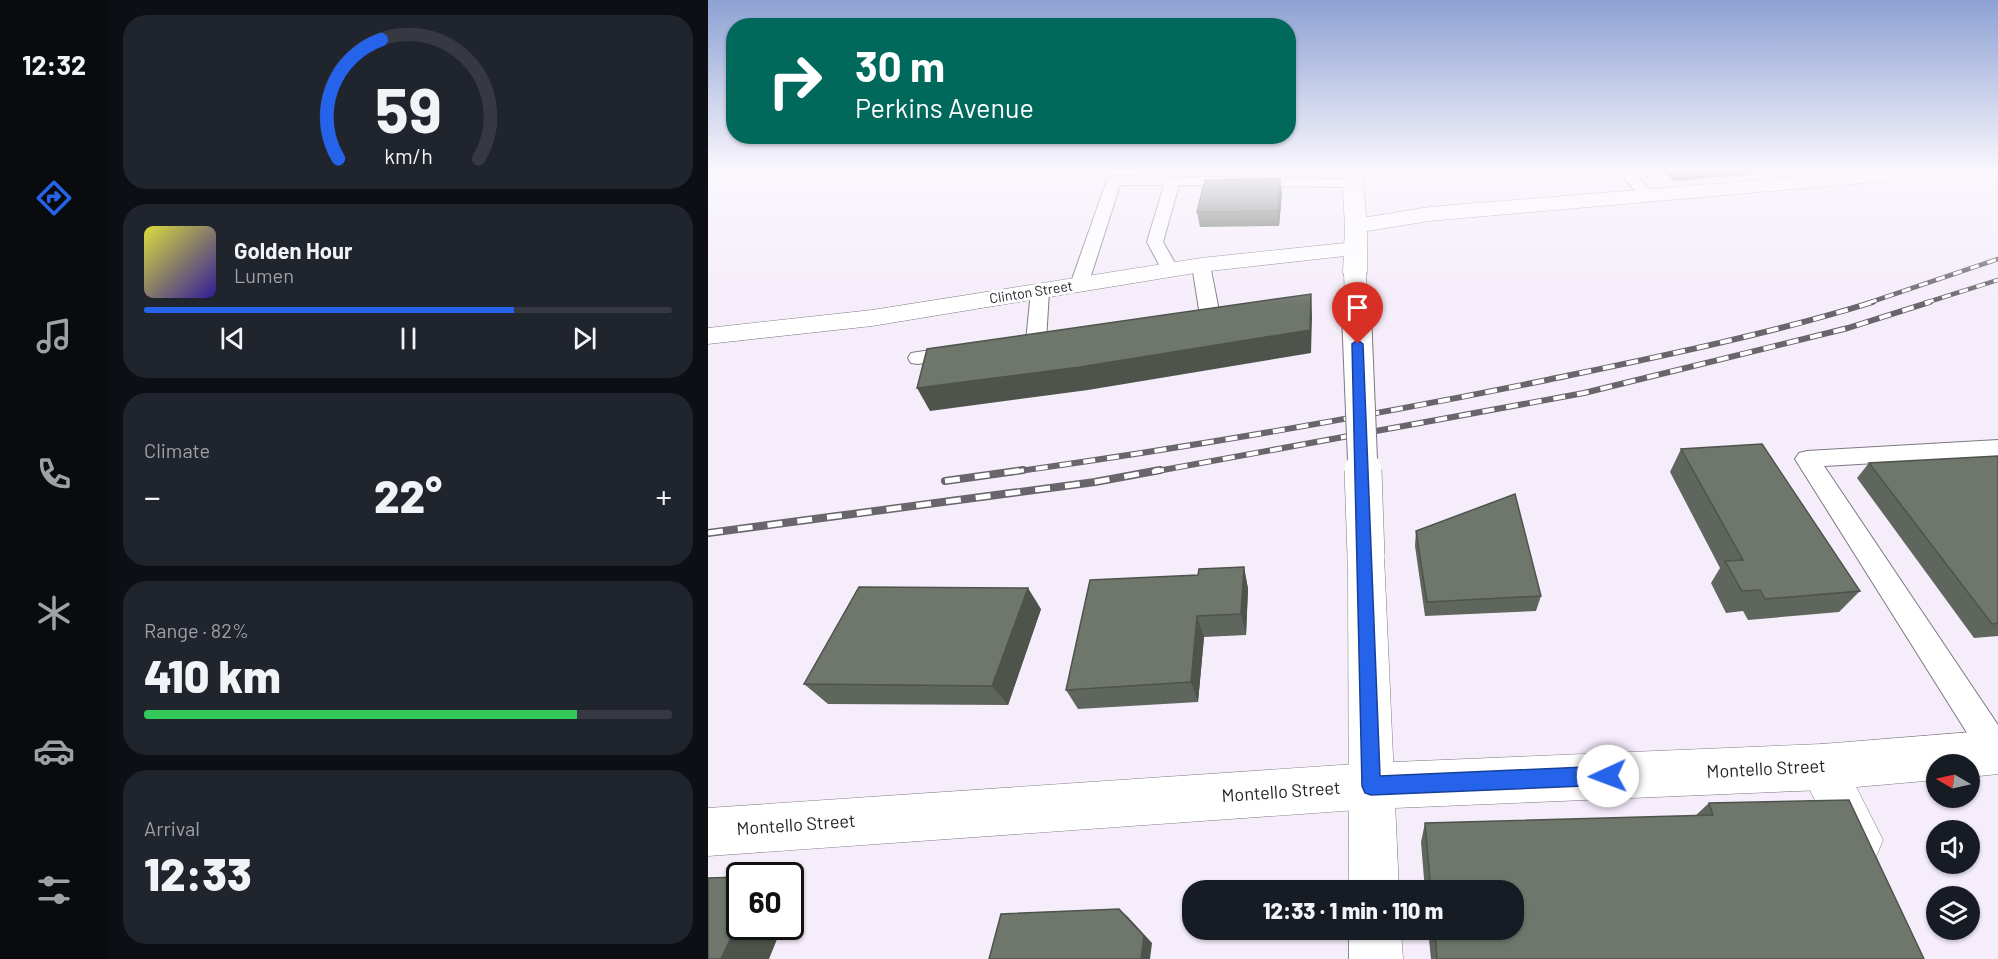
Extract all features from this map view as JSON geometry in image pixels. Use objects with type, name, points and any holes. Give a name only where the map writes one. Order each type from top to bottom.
[{"type":"street","points":[[1354,216],[1366,556],[1374,880]]},
{"type":"street","name":"Clinton Street","points":[[708,336],[872,318],[1201,265],[1355,249],[1426,216]]},
{"type":"street","name":"Montello Street","points":[[708,831],[1371,786],[1822,767],[1998,752]]},
{"type":"street","points":[[1822,767],[1876,874]]},
{"type":"street","points":[[1375,940],[1376,959]]},
{"type":"lane","points":[[1079,285],[1102,216]]},
{"type":"lane","points":[[1163,216],[1155,242],[1170,270]]},
{"type":"lane","points":[[1201,265],[1209,316]]},
{"type":"lane","points":[[1036,341],[1040,291]]},
{"type":"lane","points":[[1186,320],[1233,313]]},
{"type":"lane","points":[[1012,344],[1059,338]]},
{"type":"lane","points":[[918,358],[977,349]]},
{"type":"lane","points":[[1998,448],[1807,459],[1998,752]]},
{"type":"building","points":[[1311,294],[1310,330],[1080,367],[917,388],[927,349]]},
{"type":"building","points":[[1762,444],[1860,591],[1765,599],[1760,590],[1742,591],[1725,561],[1743,560],[1681,449]]},
{"type":"building","points":[[1998,456],[1998,623],[1992,624],[1869,463]]},
{"type":"building","points":[[1515,494],[1541,596],[1427,602],[1416,531]]},
{"type":"building","points":[[1244,567],[1241,614],[1197,616],[1191,682],[1066,690],[1090,580],[1198,575],[1199,569]]},
{"type":"building","points":[[859,587],[1028,588],[992,686],[804,684]]},
{"type":"building","points":[[1849,800],[1924,959],[1437,959],[1436,940],[1524,940],[1524,880],[1430,880],[1425,823],[1713,815],[1709,803]]},
{"type":"building","points":[[726,877],[726,940],[730,940],[721,959],[708,959],[708,878]]},
{"type":"building","points":[[1119,909],[1144,936],[1141,959],[989,959],[1001,914]]},
{"type":"railway","points":[[1868,303],[1998,259]]},
{"type":"railway","points":[[1925,303],[1998,280]]},
{"type":"railway","points":[[1012,472],[1214,441],[1481,393],[1711,345],[1873,302]]},
{"type":"railway","points":[[1152,472],[1584,393],[1848,328],[1930,302]]},
{"type":"railway","points":[[945,481],[1023,470]]},
{"type":"railway","points":[[708,533],[1095,482],[1160,470]]},
{"type":"route","points":[[1358,344],[1371,786],[1608,776]]}]
